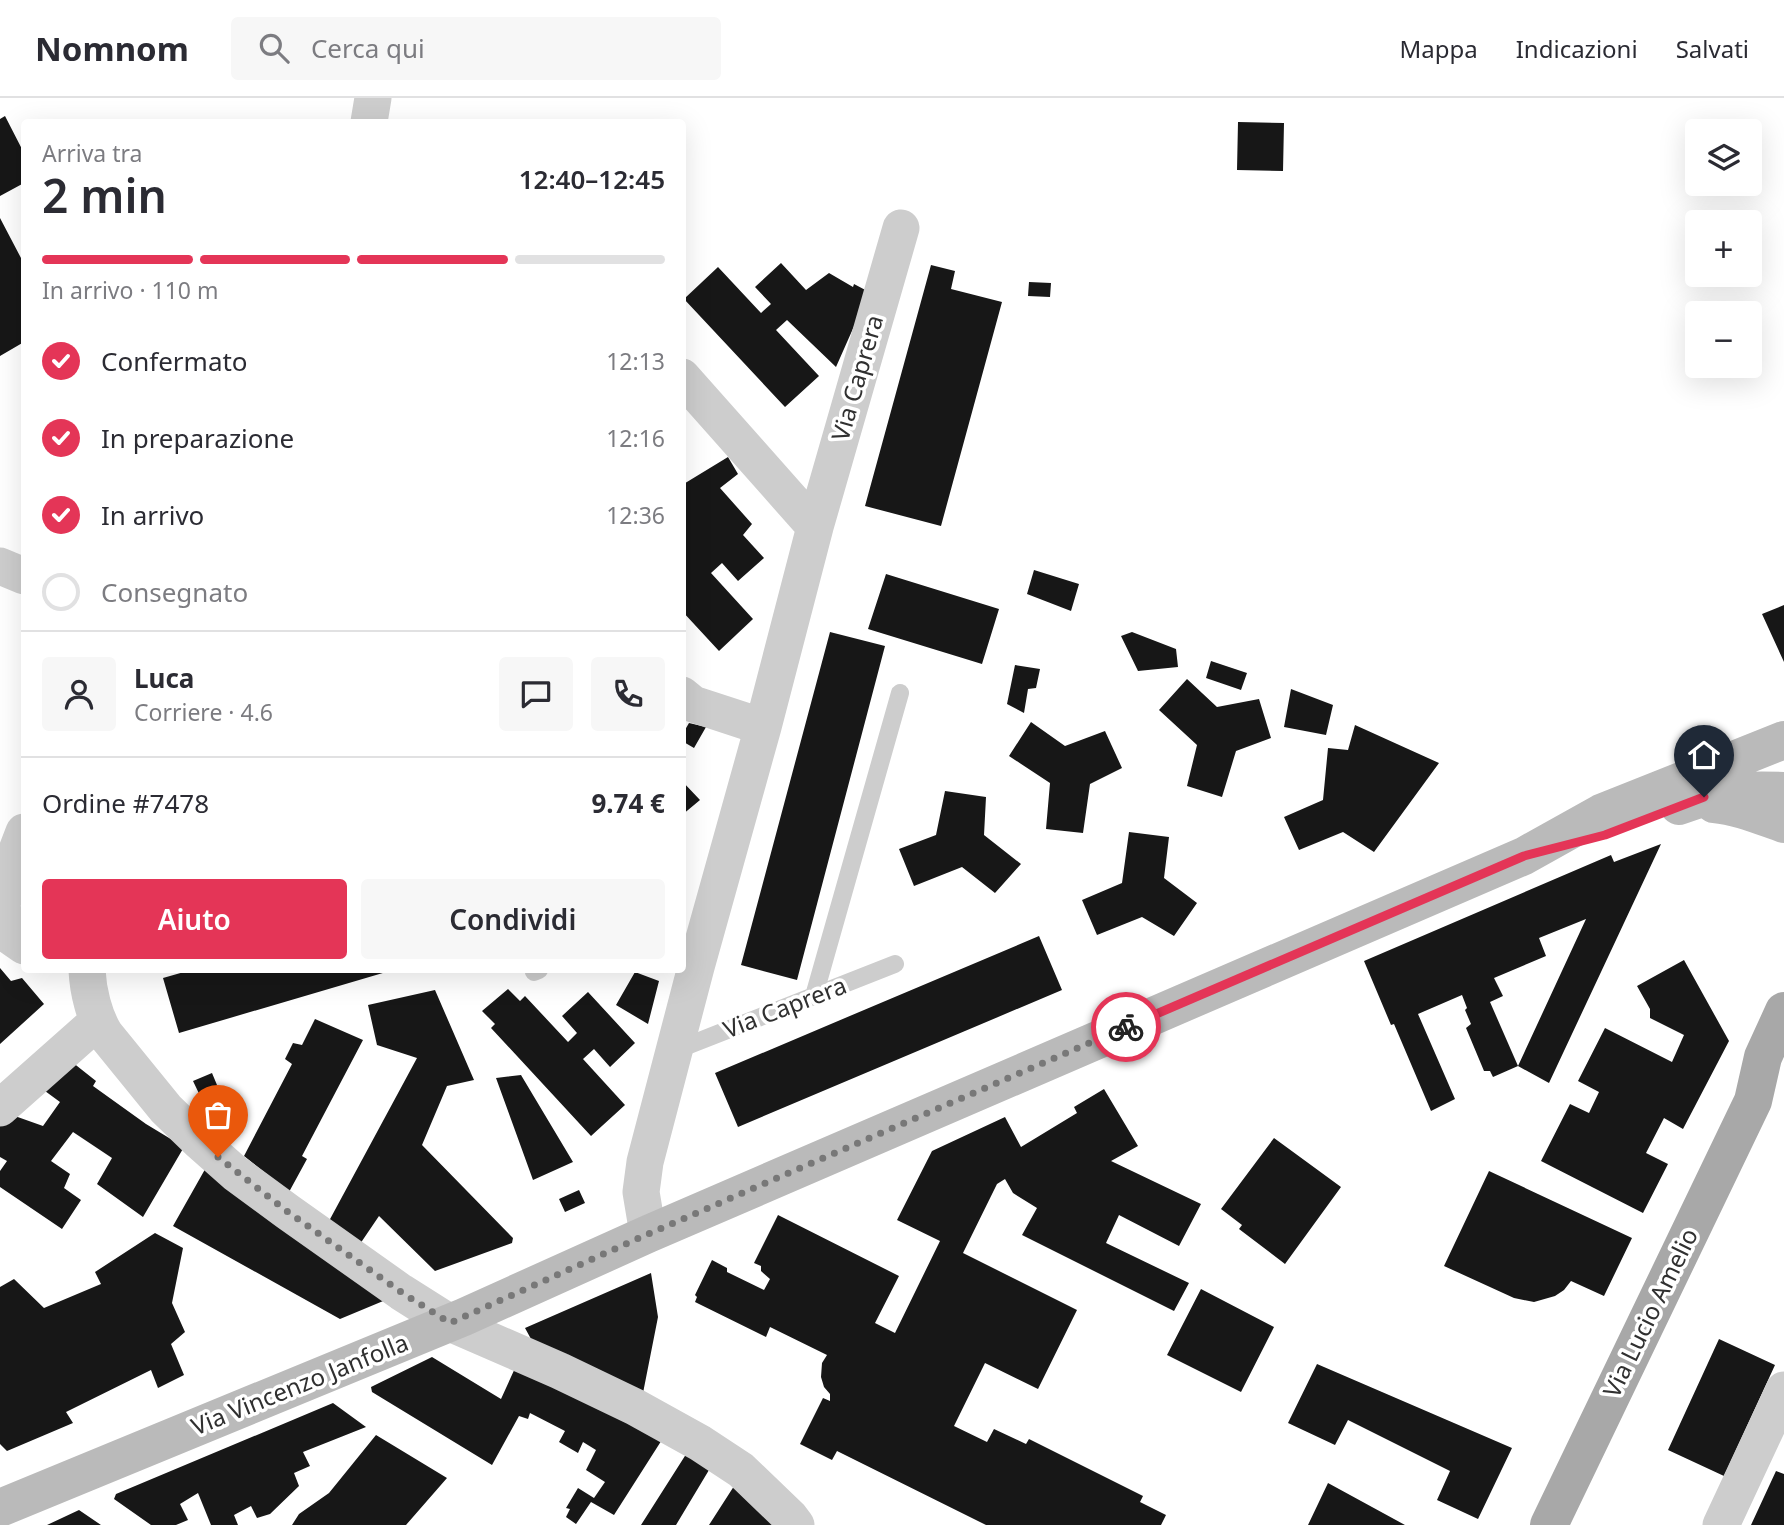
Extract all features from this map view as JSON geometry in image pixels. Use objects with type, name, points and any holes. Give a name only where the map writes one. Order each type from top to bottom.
[{"type":"main road","name":"Via Vincenzo Janfolla","points":[[0,1508],[450,1323],[648,1234],[1524,856],[1601,813],[1784,740]]},
{"type":"main road","name":"Via Vincenzo Janfolla","points":[[1524,856],[1605,835],[1720,792],[1784,791]]},
{"type":"main road","points":[[1688,803],[1724,805],[1784,824]]},
{"type":"main road","points":[[1753,1101],[1763,1057],[1784,1011]]},
{"type":"main road","points":[[1753,1101],[1773,1084],[1784,1066]]},
{"type":"main road","name":"Via Lucio Amelio","points":[[1549,1525],[1753,1101]]},
{"type":"street","points":[[370,119],[373,98]]},
{"type":"street","name":"Via Caprera","points":[[648,1234],[641,1192],[645,1162],[674,1051],[689,965],[763,727],[816,527],[901,228]]},
{"type":"street","points":[[686,381],[816,527]]},
{"type":"street","points":[[0,566],[21,575]]},
{"type":"street","points":[[686,698],[693,704],[763,727]]},
{"type":"street","points":[[10,938],[2,906],[7,876],[21,840]]},
{"type":"street","points":[[87,974],[97,1022],[105,1034],[166,1109],[226,1165],[401,1292],[450,1323],[573,1377],[700,1443],[741,1470],[796,1525]]},
{"type":"street","points":[[0,1108],[97,1022]]},
{"type":"street","points":[[1721,1525],[1784,1390]]},
{"type":"lane","points":[[814,996],[900,693]]},
{"type":"lane","name":"Via Caprera","points":[[674,1051],[895,964]]},
{"type":"building","points":[[5,116],[21,147],[21,185],[0,196],[0,119]]},
{"type":"building","points":[[1238,122],[1284,123],[1283,171],[1237,170]]},
{"type":"building","points":[[0,218],[21,258],[21,344],[0,356]]},
{"type":"building","points":[[781,263],[806,290],[829,273],[853,287],[854,284],[871,293],[836,367],[787,320],[776,330],[819,376],[785,407],[686,301],[686,297],[718,267],[761,313],[771,304],[755,287]]},
{"type":"building","points":[[931,265],[955,271],[951,289],[1002,302],[941,526],[865,506]]},
{"type":"building","points":[[1029,282],[1051,283],[1050,297],[1028,296]]},
{"type":"building","points":[[728,457],[738,474],[720,488],[752,524],[743,535],[764,558],[738,581],[722,563],[711,573],[753,619],[719,651],[686,615],[686,483]]},
{"type":"building","points":[[1034,570],[1079,584],[1071,611],[1027,594]]},
{"type":"building","points":[[886,574],[999,609],[982,664],[868,629]]},
{"type":"building","points":[[1784,605],[1784,662],[1762,614]]},
{"type":"building","points":[[830,632],[885,646],[797,980],[741,965]]},
{"type":"building","points":[[1132,632],[1176,649],[1178,667],[1138,671],[1121,636]]},
{"type":"building","points":[[1211,661],[1247,673],[1241,690],[1206,678]]},
{"type":"building","points":[[1015,665],[1040,669],[1036,688],[1028,689],[1024,713],[1007,704]]},
{"type":"building","points":[[1187,679],[1217,707],[1259,699],[1271,738],[1236,751],[1222,797],[1187,786],[1197,745],[1159,710]]},
{"type":"building","points":[[1291,689],[1333,705],[1326,735],[1284,727]]},
{"type":"building","points":[[1031,722],[1065,746],[1105,731],[1122,768],[1090,784],[1083,833],[1046,829],[1050,783],[1009,756]]},
{"type":"building","points":[[689,723],[706,727],[694,748],[686,743],[686,728]]},
{"type":"building","points":[[1355,725],[1439,763],[1374,852],[1343,832],[1299,850],[1284,817],[1323,800],[1328,748],[1348,750]]},
{"type":"building","points":[[686,785],[700,800],[686,812]]},
{"type":"building","points":[[945,791],[986,797],[984,835],[1021,864],[995,893],[962,867],[914,886],[899,849],[936,835]]},
{"type":"building","points":[[1129,832],[1169,837],[1164,878],[1197,903],[1174,936],[1142,917],[1097,935],[1082,900],[1122,883]]},
{"type":"building","points":[[1661,844],[1549,1083],[1518,1066],[1493,1077],[1490,1071],[1484,1071],[1466,1028],[1471,1024],[1462,995],[1418,1014],[1455,1099],[1431,1111],[1364,961],[1611,855],[1614,862]],"holes":[[[1586,919],[1518,1066],[1490,1002],[1503,996],[1494,978],[1546,956],[1539,938]]]},
{"type":"building","points":[[1039,936],[1062,990],[738,1127],[715,1073]]},
{"type":"building","points":[[1684,960],[1729,1041],[1683,1129],[1664,1118],[1646,1153],[1668,1164],[1643,1213],[1541,1161],[1570,1104],[1589,1113],[1599,1092],[1578,1081],[1605,1028],[1672,1062],[1684,1035],[1650,1018],[1650,1009],[1637,986]]},
{"type":"building","points":[[0,968],[11,981],[22,978],[44,1004],[0,1044]]},
{"type":"building","points":[[180,973],[383,973],[179,1033],[163,978]]},
{"type":"building","points":[[634,973],[659,981],[648,1024],[616,1005]]},
{"type":"building","points":[[508,989],[520,1001],[525,996],[568,1042],[577,1033],[562,1016],[588,992],[635,1043],[610,1067],[594,1049],[583,1059],[625,1105],[591,1136],[491,1028],[495,1024],[482,1011]]},
{"type":"building","points":[[435,990],[474,1080],[447,1086],[422,1145],[513,1238],[512,1243],[435,1271],[379,1216],[360,1244],[329,1221],[417,1058],[377,1045],[368,1005]]},
{"type":"building","points":[[315,1019],[363,1040],[302,1156],[307,1159],[289,1192],[244,1156],[292,1064],[285,1059],[293,1043],[302,1045]]},
{"type":"building","points":[[72,1062],[96,1081],[93,1086],[184,1147],[143,1217],[97,1184],[112,1158],[73,1132],[51,1161],[70,1174],[64,1188],[81,1200],[62,1229],[0,1187],[0,1171],[7,1161],[0,1157],[0,1124],[12,1115],[43,1126],[60,1102],[45,1091]]},
{"type":"building","points":[[212,1073],[222,1097],[204,1104],[193,1081]]},
{"type":"building","points":[[521,1075],[573,1162],[533,1180],[496,1078]]},
{"type":"building","points":[[1104,1089],[1138,1146],[1111,1161],[1201,1204],[1179,1246],[1119,1215],[1106,1243],[1189,1283],[1174,1311],[1022,1235],[1037,1208],[1013,1193],[1005,1179],[997,1184],[963,1253],[1077,1310],[1038,1389],[985,1363],[954,1426],[987,1442],[994,1429],[1026,1444],[1029,1439],[1143,1496],[1140,1502],[1166,1515],[1161,1525],[986,1525],[837,1451],[832,1460],[800,1444],[823,1398],[830,1401],[830,1394],[821,1377],[822,1363],[827,1355],[770,1327],[766,1337],[695,1302],[695,1295],[712,1260],[727,1268],[727,1272],[764,1290],[770,1279],[761,1271],[761,1266],[754,1263],[778,1215],[899,1276],[875,1323],[895,1333],[940,1241],[897,1220],[932,1151],[1005,1117],[1021,1147],[1077,1113],[1074,1107]]},
{"type":"building","points":[[1274,1138],[1341,1187],[1285,1264],[1239,1229],[1242,1225],[1221,1209]]},
{"type":"building","points":[[208,1164],[388,1299],[340,1319],[173,1226]]},
{"type":"building","points":[[1489,1171],[1632,1238],[1604,1296],[1571,1281],[1555,1296],[1534,1302],[1514,1298],[1444,1266]]},
{"type":"building","points":[[579,1190],[585,1203],[565,1212],[559,1199]]},
{"type":"building","points":[[155,1233],[183,1248],[172,1303],[185,1332],[171,1344],[184,1375],[158,1388],[151,1370],[66,1412],[73,1423],[7,1451],[0,1444],[0,1287],[14,1279],[44,1308],[101,1284],[95,1272]]},
{"type":"building","points":[[651,1273],[658,1317],[643,1393],[531,1339],[525,1328]]},
{"type":"building","points":[[1201,1289],[1274,1327],[1241,1392],[1167,1355]]},
{"type":"building","points":[[1719,1339],[1775,1365],[1724,1476],[1668,1450]]},
{"type":"building","points":[[432,1357],[501,1399],[516,1366],[665,1435],[614,1515],[591,1502],[576,1524],[566,1517],[570,1509],[566,1508],[578,1488],[594,1498],[605,1482],[586,1470],[596,1450],[583,1442],[578,1453],[559,1442],[565,1431],[530,1413],[528,1419],[519,1416],[492,1465],[372,1392],[371,1387]]},
{"type":"building","points":[[1317,1364],[1512,1448],[1478,1519],[1437,1500],[1450,1471],[1348,1420],[1335,1445],[1288,1423]]},
{"type":"building","points":[[333,1403],[366,1427],[303,1452],[310,1466],[294,1473],[299,1486],[270,1514],[257,1518],[251,1506],[234,1515],[238,1525],[211,1525],[198,1493],[180,1504],[188,1520],[176,1525],[151,1525],[114,1499],[116,1494]]},
{"type":"building","points":[[376,1435],[447,1478],[406,1525],[292,1525],[299,1514],[329,1493]]},
{"type":"building","points":[[690,1448],[712,1465],[676,1525],[641,1525]]},
{"type":"building","points":[[1776,1471],[1784,1474],[1784,1525],[1751,1525]]},
{"type":"building","points":[[736,1483],[778,1525],[709,1525]]},
{"type":"building","points":[[1328,1483],[1405,1525],[1308,1525]]},
{"type":"building","points":[[79,1510],[101,1525],[47,1525]]},
{"type":"way so far","points":[[218,1157],[288,1212],[401,1292],[450,1323],[648,1234],[1126,1027]]},
{"type":"route","points":[[1126,1027],[1524,856],[1605,835],[1704,797]]}]
